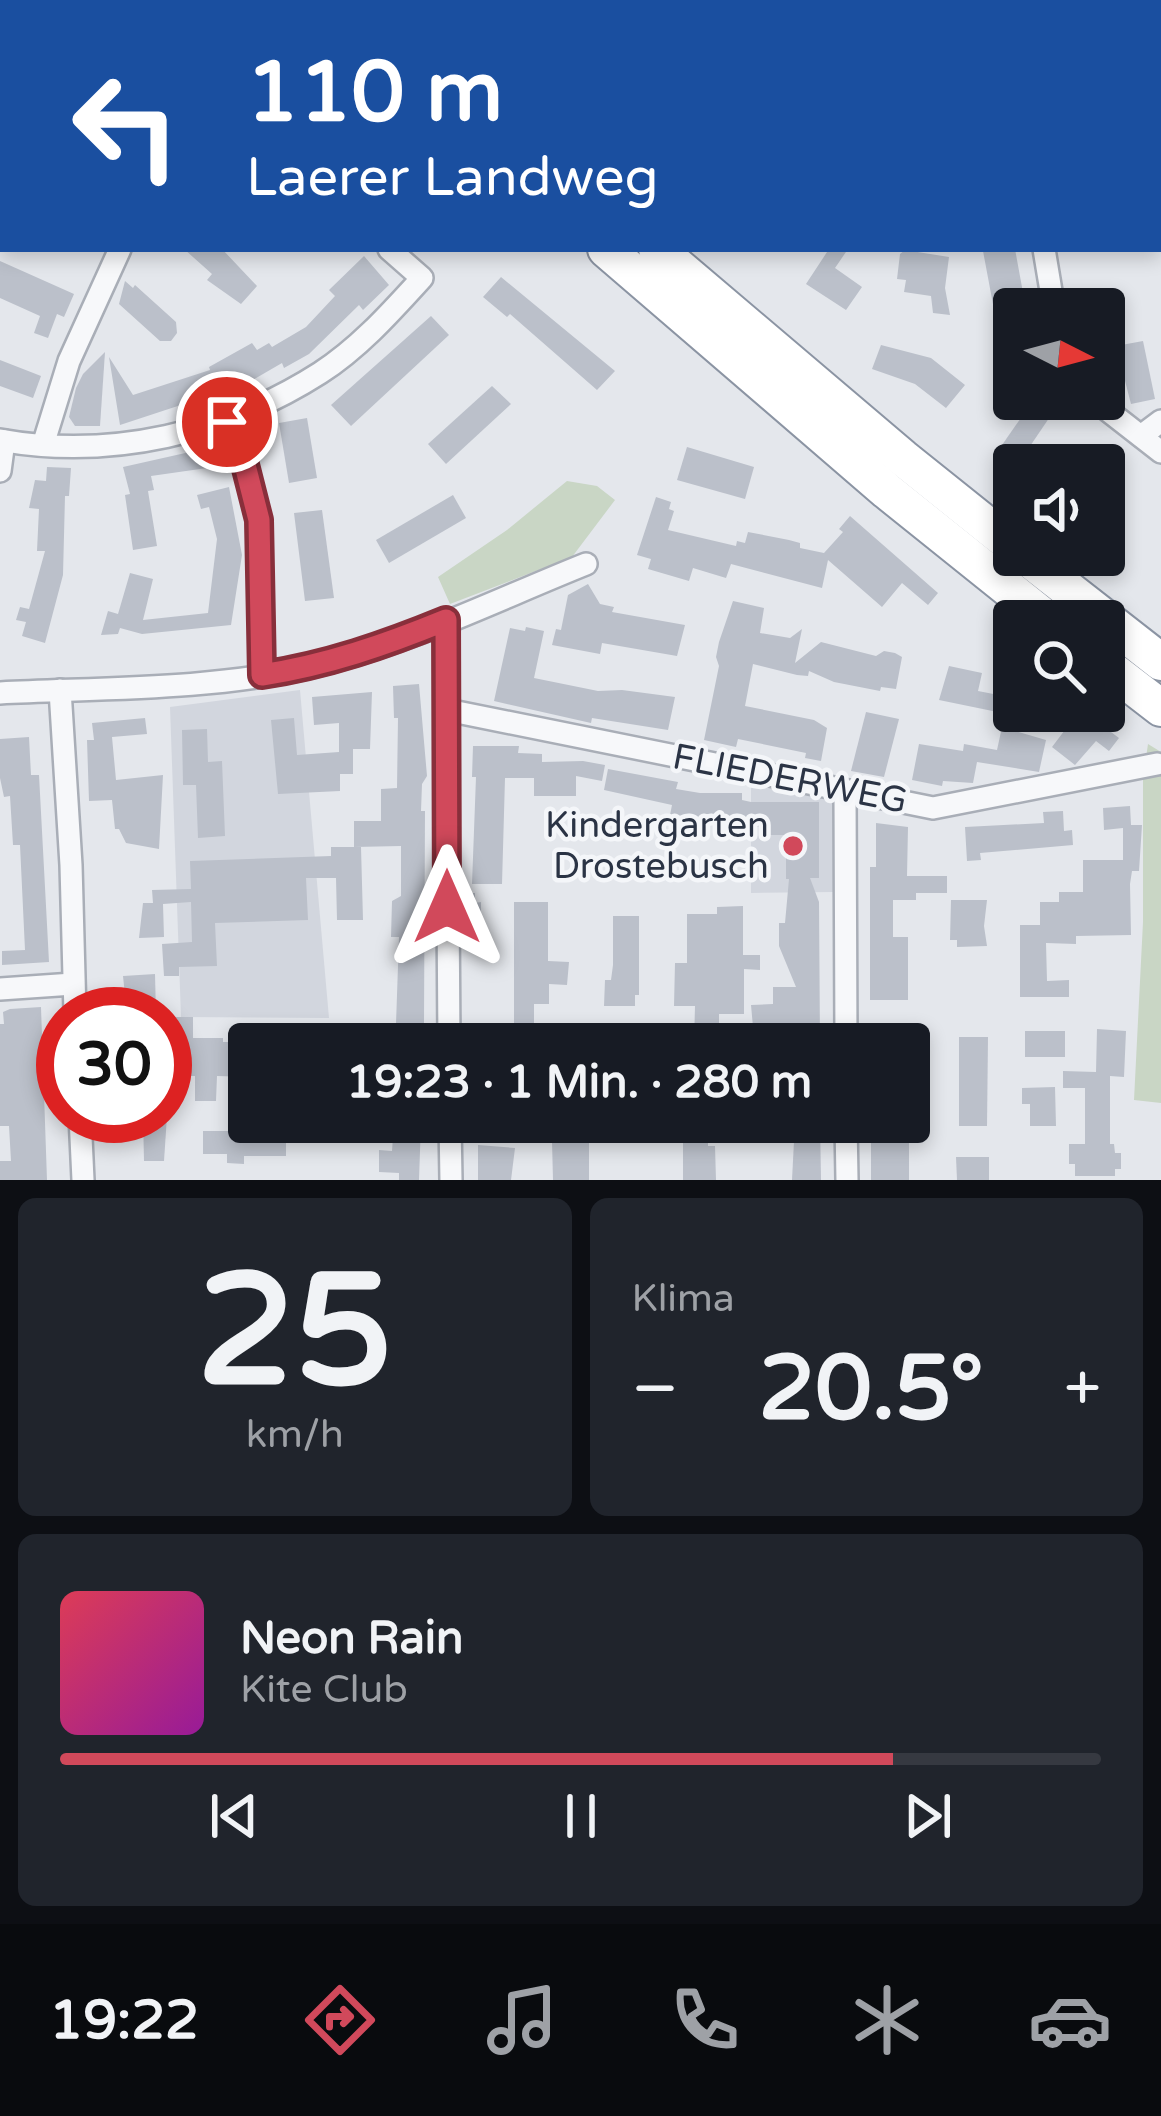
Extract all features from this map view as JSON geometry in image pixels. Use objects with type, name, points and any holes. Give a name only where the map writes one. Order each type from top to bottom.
[{"type":"highway","points":[[609,252],[887,491],[1022,600]]},
{"type":"highway","points":[[661,252],[993,530]]},
{"type":"highway","points":[[1051,576],[1161,662]]},
{"type":"highway","points":[[1125,680],[1161,708]]},
{"type":"street","points":[[44,445],[68,361],[119,252]]},
{"type":"street","points":[[0,471],[2,441],[107,445],[155,440],[227,422],[321,373],[378,326],[422,278],[392,252]]},
{"type":"street","points":[[1044,252],[1050,288]]},
{"type":"street","points":[[1120,420],[1161,452]]},
{"type":"street","points":[[1141,436],[1161,421]]},
{"type":"street","points":[[227,422],[243,457],[259,520],[262,675]]},
{"type":"street","points":[[0,693],[308,668],[371,651],[586,564]]},
{"type":"street","points":[[446,620],[448,1023]]},
{"type":"street","points":[[60,690],[74,987]]},
{"type":"street","name":"FLIEDERWEG","points":[[447,710],[933,808],[1131,759],[1157,764]]},
{"type":"street","points":[[845,791],[846,1023]]},
{"type":"street","points":[[0,989],[74,984]]},
{"type":"street","points":[[81,1143],[83,1180]]},
{"type":"street","points":[[451,1143],[452,1180]]},
{"type":"street","points":[[847,1143],[847,1180]]},
{"type":"shaded area","points":[[300,690],[329,1018],[192,1017],[192,987],[180,987],[170,707]]},
{"type":"shaded area","name":"Kindergarten Drostebusch","points":[[751,781],[834,799],[834,892],[751,893]]},
{"type":"green space","points":[[567,481],[597,486],[615,500],[572,557],[450,604],[438,577]]},
{"type":"green space","points":[[1148,744],[1161,752],[1161,1103],[1134,1100],[1143,922],[1143,779]]},
{"type":"building","points":[[187,252],[225,252],[257,286],[241,304],[207,280],[212,274]]},
{"type":"building","points":[[827,252],[846,252],[835,268],[862,287],[846,310],[806,284]]},
{"type":"building","points":[[983,252],[1016,252],[1022,288],[993,288],[993,304]]},
{"type":"building","points":[[900,254],[949,257],[945,288],[950,315],[933,313],[931,296],[904,292],[906,280],[897,279]]},
{"type":"building","points":[[364,256],[389,285],[363,310],[359,305],[309,354],[284,368],[282,363],[220,399],[195,407],[193,401],[120,425],[109,357],[133,395],[210,370],[252,343],[257,350],[269,343],[272,347],[306,327],[335,296],[329,290]]},
{"type":"building","points":[[0,261],[74,294],[64,317],[57,314],[48,338],[34,333],[40,316],[0,298]]},
{"type":"building","points":[[501,277],[615,371],[597,390],[510,314],[507,317],[483,297]]},
{"type":"building","points":[[125,281],[176,322],[177,333],[171,341],[160,341],[119,304]]},
{"type":"building","points":[[431,316],[449,335],[351,426],[331,405]]},
{"type":"building","points":[[1143,341],[1155,399],[1131,404],[1125,381],[1125,344]]},
{"type":"building","points":[[881,345],[931,358],[965,385],[946,408],[915,384],[872,369]]},
{"type":"building","points":[[105,352],[100,426],[75,426],[69,417],[76,388]]},
{"type":"building","points":[[0,360],[41,376],[33,398],[0,386]]},
{"type":"building","points":[[492,386],[511,404],[446,464],[428,444]]},
{"type":"building","points":[[307,418],[317,478],[289,483],[279,423]]},
{"type":"building","points":[[1019,420],[1048,420],[1031,444],[1003,444]]},
{"type":"building","points":[[221,445],[228,465],[151,476],[154,490],[148,491],[157,546],[133,550],[125,495],[130,494],[123,467]]},
{"type":"building","points":[[687,447],[754,467],[745,499],[677,480]]},
{"type":"building","points":[[47,467],[71,468],[69,496],[65,496],[63,575],[45,643],[22,636],[26,622],[16,620],[20,607],[29,609],[45,551],[37,551],[39,509],[29,508],[35,480],[46,481]]},
{"type":"building","points":[[229,487],[242,555],[231,625],[142,634],[120,628],[118,634],[101,635],[108,611],[118,614],[130,573],[153,579],[143,620],[208,613],[217,539],[209,507],[201,509],[197,495]]},
{"type":"building","points":[[453,495],[466,518],[389,563],[376,540]]},
{"type":"building","points":[[656,497],[671,502],[669,509],[674,511],[668,530],[736,546],[737,541],[745,543],[748,532],[824,553],[850,516],[938,593],[928,605],[902,583],[882,607],[828,560],[822,588],[731,564],[726,578],[693,568],[689,581],[648,569],[651,559],[637,555]]},
{"type":"building","points":[[322,510],[334,598],[305,601],[294,513]]},
{"type":"building","points":[[588,584],[600,604],[614,607],[612,612],[685,625],[677,656],[602,643],[600,654],[552,645],[556,629],[561,630],[568,595]]},
{"type":"building","points":[[733,601],[764,608],[760,633],[790,638],[802,629],[795,663],[821,642],[876,656],[884,651],[895,653],[902,657],[896,689],[881,687],[880,691],[834,682],[809,671],[808,676],[797,675],[753,664],[745,706],[814,720],[827,728],[821,761],[805,758],[806,753],[738,739],[736,747],[704,740],[719,666],[719,642]]},
{"type":"building","points":[[526,627],[544,631],[534,678],[598,691],[675,697],[668,730],[592,718],[591,723],[494,701],[510,628],[525,631]]},
{"type":"building","points":[[949,666],[982,673],[978,691],[993,694],[993,711],[939,700]]},
{"type":"building","points":[[419,684],[427,776],[421,811],[425,811],[424,1023],[396,1023],[399,937],[391,937],[392,901],[401,896],[401,846],[354,847],[354,821],[381,821],[381,789],[397,788],[398,718],[394,718],[393,686]]},
{"type":"building","points":[[372,692],[370,749],[353,749],[353,774],[340,774],[340,791],[278,794],[271,720],[294,718],[297,755],[339,752],[339,723],[314,725],[312,697]]},
{"type":"building","points":[[866,712],[899,719],[884,777],[851,771]]},
{"type":"building","points":[[145,718],[147,734],[112,737],[116,780],[163,775],[159,849],[126,843],[115,829],[112,800],[89,801],[87,740],[94,740],[92,723]]},
{"type":"building","points":[[207,729],[208,762],[222,761],[225,836],[198,838],[196,785],[183,785],[182,730]]},
{"type":"building","points":[[1001,732],[1046,740],[1039,772],[977,762],[973,783],[943,781],[942,786],[912,780],[919,744],[963,751],[964,744],[997,750]]},
{"type":"building","points":[[1063,732],[1111,732],[1119,738],[1109,751],[1096,741],[1075,765],[1052,747]]},
{"type":"building","points":[[29,737],[31,775],[39,775],[49,962],[2,965],[2,951],[25,950],[20,845],[13,845],[10,796],[4,797],[0,778],[0,739]]},
{"type":"building","points":[[473,746],[519,746],[518,753],[542,754],[542,762],[605,765],[602,781],[576,776],[576,796],[534,796],[534,778],[505,778],[502,884],[472,884]]},
{"type":"building","points":[[608,769],[678,782],[676,789],[742,793],[742,800],[751,802],[819,802],[819,878],[810,878],[819,902],[820,1023],[753,1023],[751,1005],[773,1004],[773,987],[796,987],[779,946],[789,879],[786,835],[762,835],[762,827],[742,827],[742,819],[670,815],[672,805],[604,790]]},
{"type":"building","points":[[1130,806],[1131,825],[1142,825],[1139,871],[1132,871],[1130,884],[1131,935],[1076,936],[1076,944],[1046,943],[1047,981],[1069,980],[1069,997],[1020,997],[1020,925],[1040,925],[1040,902],[1059,902],[1059,892],[1083,892],[1083,860],[1123,860],[1123,828],[1104,830],[1103,808]]},
{"type":"building","points":[[1063,811],[1064,831],[1072,830],[1073,845],[980,853],[981,860],[967,861],[965,827],[1044,823],[1043,812]]},
{"type":"building","points":[[876,823],[908,827],[907,876],[947,876],[947,893],[916,893],[916,900],[893,900],[893,937],[908,937],[908,1000],[870,1000],[870,867],[876,867]]},
{"type":"building","points":[[331,847],[361,847],[363,920],[337,920],[336,878],[306,878],[308,920],[215,923],[217,966],[179,967],[179,976],[164,976],[162,944],[192,942],[191,902],[163,904],[164,937],[139,938],[143,903],[153,903],[152,890],[191,889],[190,861],[331,856]]},
{"type":"building","points":[[463,893],[475,893],[475,903],[481,902],[481,945],[468,945]]},
{"type":"building","points":[[951,900],[987,900],[987,946],[957,947],[957,940],[950,940]]},
{"type":"building","points":[[514,902],[548,902],[548,961],[569,962],[567,985],[549,984],[549,1004],[534,1004],[534,1023],[514,1023]]},
{"type":"building","points":[[743,906],[743,955],[760,955],[760,970],[744,969],[744,1014],[719,1014],[719,1023],[695,1023],[695,1006],[674,1006],[675,963],[687,963],[687,914],[717,914],[717,907]]},
{"type":"building","points":[[613,916],[639,916],[635,1006],[604,1006],[605,980],[611,980],[613,965]]},
{"type":"building","points":[[155,974],[155,987],[124,987],[123,976]]},
{"type":"building","points":[[36,1007],[36,1143],[46,1143],[47,1180],[0,1180],[0,1161],[11,1161],[9,1126],[0,1126],[0,1024],[4,1024],[3,1012]]},
{"type":"building","points":[[192,1017],[193,1038],[228,1042],[228,1076],[217,1076],[216,1101],[195,1101],[192,1076]]},
{"type":"building","points":[[1097,1029],[1126,1031],[1124,1077],[1110,1076],[1110,1144],[1115,1153],[1121,1153],[1121,1169],[1115,1169],[1115,1176],[1075,1176],[1075,1164],[1069,1164],[1069,1144],[1085,1144],[1085,1088],[1063,1088],[1063,1071],[1096,1072]]},
{"type":"building","points":[[1025,1031],[1065,1031],[1065,1057],[1025,1057]]},
{"type":"building","points":[[959,1037],[988,1037],[987,1126],[959,1126]]},
{"type":"building","points":[[1055,1087],[1056,1126],[1030,1126],[1030,1104],[1022,1104],[1022,1088]]},
{"type":"building","points":[[203,1131],[228,1131],[228,1143],[286,1143],[286,1156],[244,1156],[244,1164],[227,1163],[227,1154],[203,1154]]},
{"type":"building","points":[[144,1143],[165,1143],[164,1161],[144,1161]]},
{"type":"building","points":[[393,1143],[420,1143],[419,1180],[399,1180],[399,1173],[379,1172],[379,1150],[392,1151]]},
{"type":"building","points":[[552,1143],[589,1143],[589,1180],[553,1180]]},
{"type":"building","points":[[683,1143],[715,1146],[716,1180],[683,1180]]},
{"type":"building","points":[[794,1143],[820,1143],[821,1180],[792,1180]]},
{"type":"building","points":[[871,1143],[909,1143],[909,1180],[871,1180]]},
{"type":"building","points":[[478,1145],[515,1148],[511,1180],[478,1180]]},
{"type":"building","points":[[956,1157],[989,1157],[989,1180],[957,1180]]},
{"type":"place","name":"Kindergarten Drostebusch","points":[[793,846]]},
{"type":"route","points":[[227,422],[243,457],[259,520],[262,675],[371,651],[446,620],[447,907]]}]
